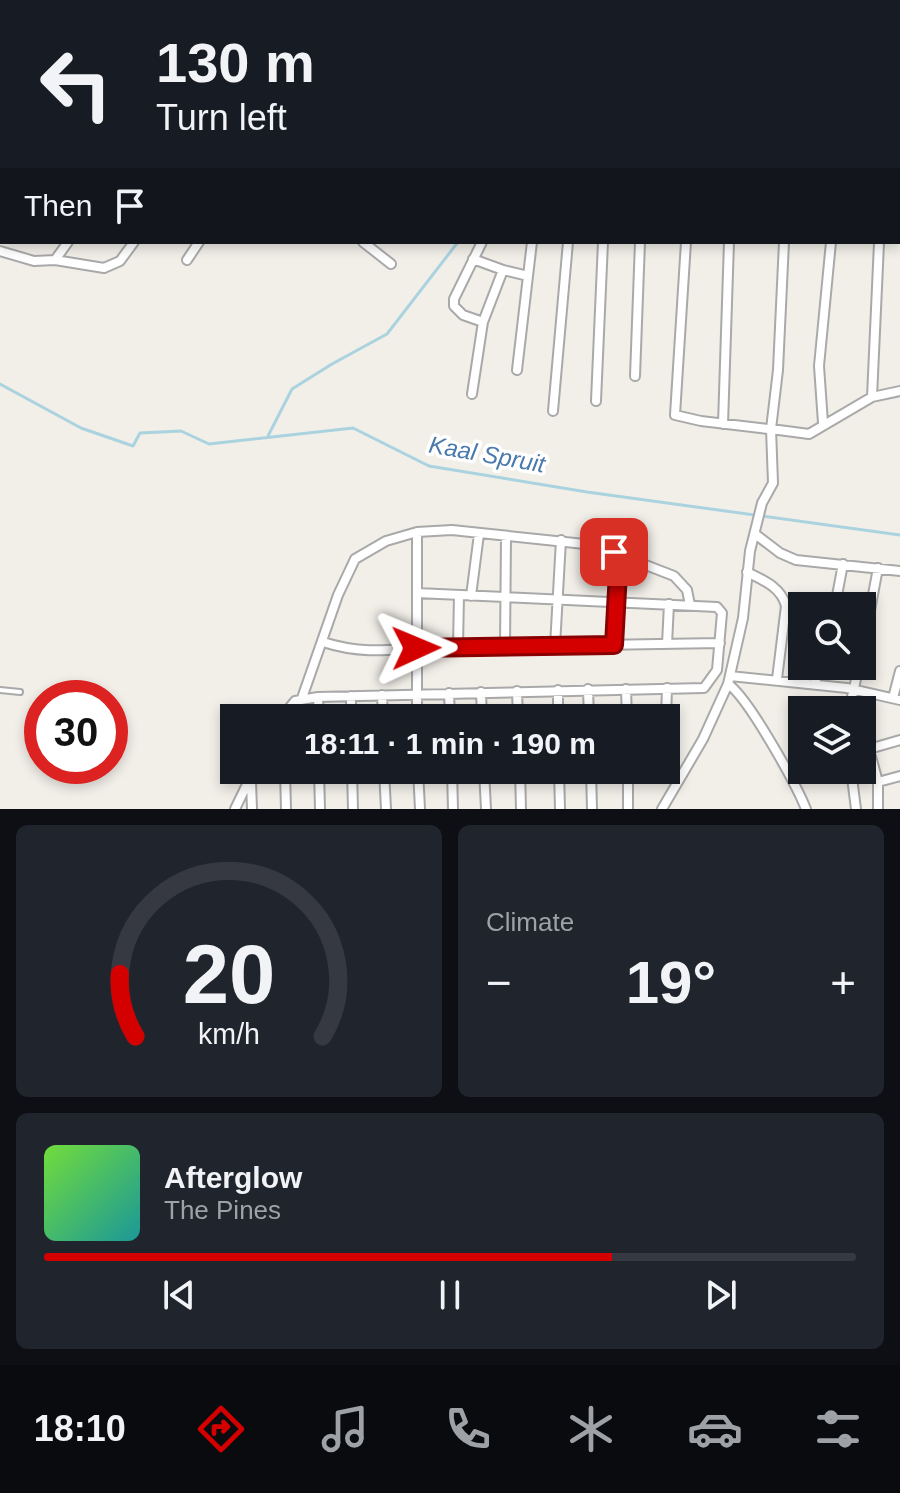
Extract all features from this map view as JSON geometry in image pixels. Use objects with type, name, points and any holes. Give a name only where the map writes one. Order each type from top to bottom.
[{"type":"street","points":[[55,260],[67,244]]},
{"type":"street","points":[[0,249],[34,261],[55,260],[87,267],[110,267],[120,261],[133,244]]},
{"type":"street","points":[[187,260],[198,244]]},
{"type":"street","points":[[366,244],[391,264]]},
{"type":"street","points":[[481,244],[454,299],[454,306],[463,315],[483,322]]},
{"type":"street","points":[[517,370],[532,244]]},
{"type":"street","points":[[553,411],[568,244]]},
{"type":"street","points":[[596,401],[603,244]]},
{"type":"street","points":[[635,376],[640,244]]},
{"type":"street","points":[[686,244],[675,415],[809,434],[872,397],[900,391]]},
{"type":"street","points":[[723,424],[729,244]]},
{"type":"street","points":[[662,809],[703,739],[729,680],[762,503],[773,483],[771,429],[778,370],[784,244]]},
{"type":"street","points":[[823,423],[819,366],[831,244]]},
{"type":"street","points":[[872,397],[879,244]]},
{"type":"street","points":[[473,259],[528,276]]},
{"type":"street","points":[[472,394],[483,322],[503,270]]},
{"type":"street","points":[[302,698],[338,595],[355,559],[362,552],[386,541],[417,532],[444,530],[594,545],[674,576],[687,590],[690,605]]},
{"type":"street","points":[[756,530],[789,558],[900,571]]},
{"type":"street","points":[[416,704],[417,532]]},
{"type":"street","points":[[471,596],[479,534]]},
{"type":"street","points":[[505,647],[506,537]]},
{"type":"street","points":[[555,646],[561,540]]},
{"type":"street","points":[[614,645],[619,554]]},
{"type":"street","points":[[838,592],[843,564]]},
{"type":"street","points":[[873,592],[878,568]]},
{"type":"street","points":[[747,572],[775,588],[786,606],[777,679]]},
{"type":"street","points":[[291,704],[302,698],[318,697],[707,686],[717,670],[720,609],[690,605],[417,593]]},
{"type":"street","points":[[458,647],[459,595]]},
{"type":"street","points":[[667,644],[669,604]]},
{"type":"street","points":[[323,642],[348,650],[373,652],[416,648],[720,643]]},
{"type":"street","points":[[729,680],[777,679],[853,689],[897,699],[900,671]]},
{"type":"street","points":[[729,680],[788,772]]},
{"type":"street","points":[[815,684],[816,680]]},
{"type":"street","points":[[852,696],[855,680]]},
{"type":"street","points":[[666,704],[667,688]]},
{"type":"street","points":[[588,689],[589,704]]},
{"type":"street","points":[[626,689],[627,704]]},
{"type":"street","points":[[558,690],[558,704]]},
{"type":"street","points":[[517,691],[517,704]]},
{"type":"street","points":[[481,692],[481,704]]},
{"type":"street","points":[[449,693],[449,704]]},
{"type":"street","points":[[382,695],[382,704]]},
{"type":"street","points":[[351,696],[351,704]]},
{"type":"street","points":[[318,697],[318,704]]},
{"type":"street","points":[[876,747],[900,740]]},
{"type":"street","points":[[878,782],[900,776]]},
{"type":"street","points":[[876,777],[878,809]]},
{"type":"street","points":[[235,809],[247,784]]},
{"type":"street","points":[[252,784],[252,809]]},
{"type":"street","points":[[285,784],[286,809]]},
{"type":"street","points":[[319,784],[320,809]]},
{"type":"street","points":[[352,784],[353,809]]},
{"type":"street","points":[[385,784],[386,809]]},
{"type":"street","points":[[419,784],[420,809]]},
{"type":"street","points":[[452,784],[453,809]]},
{"type":"street","points":[[485,784],[486,809]]},
{"type":"street","points":[[520,784],[521,809]]},
{"type":"street","points":[[559,784],[560,809]]},
{"type":"street","points":[[591,784],[592,809]]},
{"type":"street","points":[[628,784],[628,809]]},
{"type":"street","points":[[795,784],[806,809]]},
{"type":"street","points":[[853,784],[856,809]]},
{"type":"lane","points":[[0,690],[20,692]]},
{"type":"waterway","points":[[268,436],[292,389],[387,334],[456,244]]},
{"type":"waterway","name":"Kaal Spruit","points":[[0,384],[81,428],[133,446],[140,433],[181,431],[209,444],[353,428],[429,466],[587,492],[900,535]]},
{"type":"route","points":[[416,648],[614,645],[619,554],[614,552]]}]
